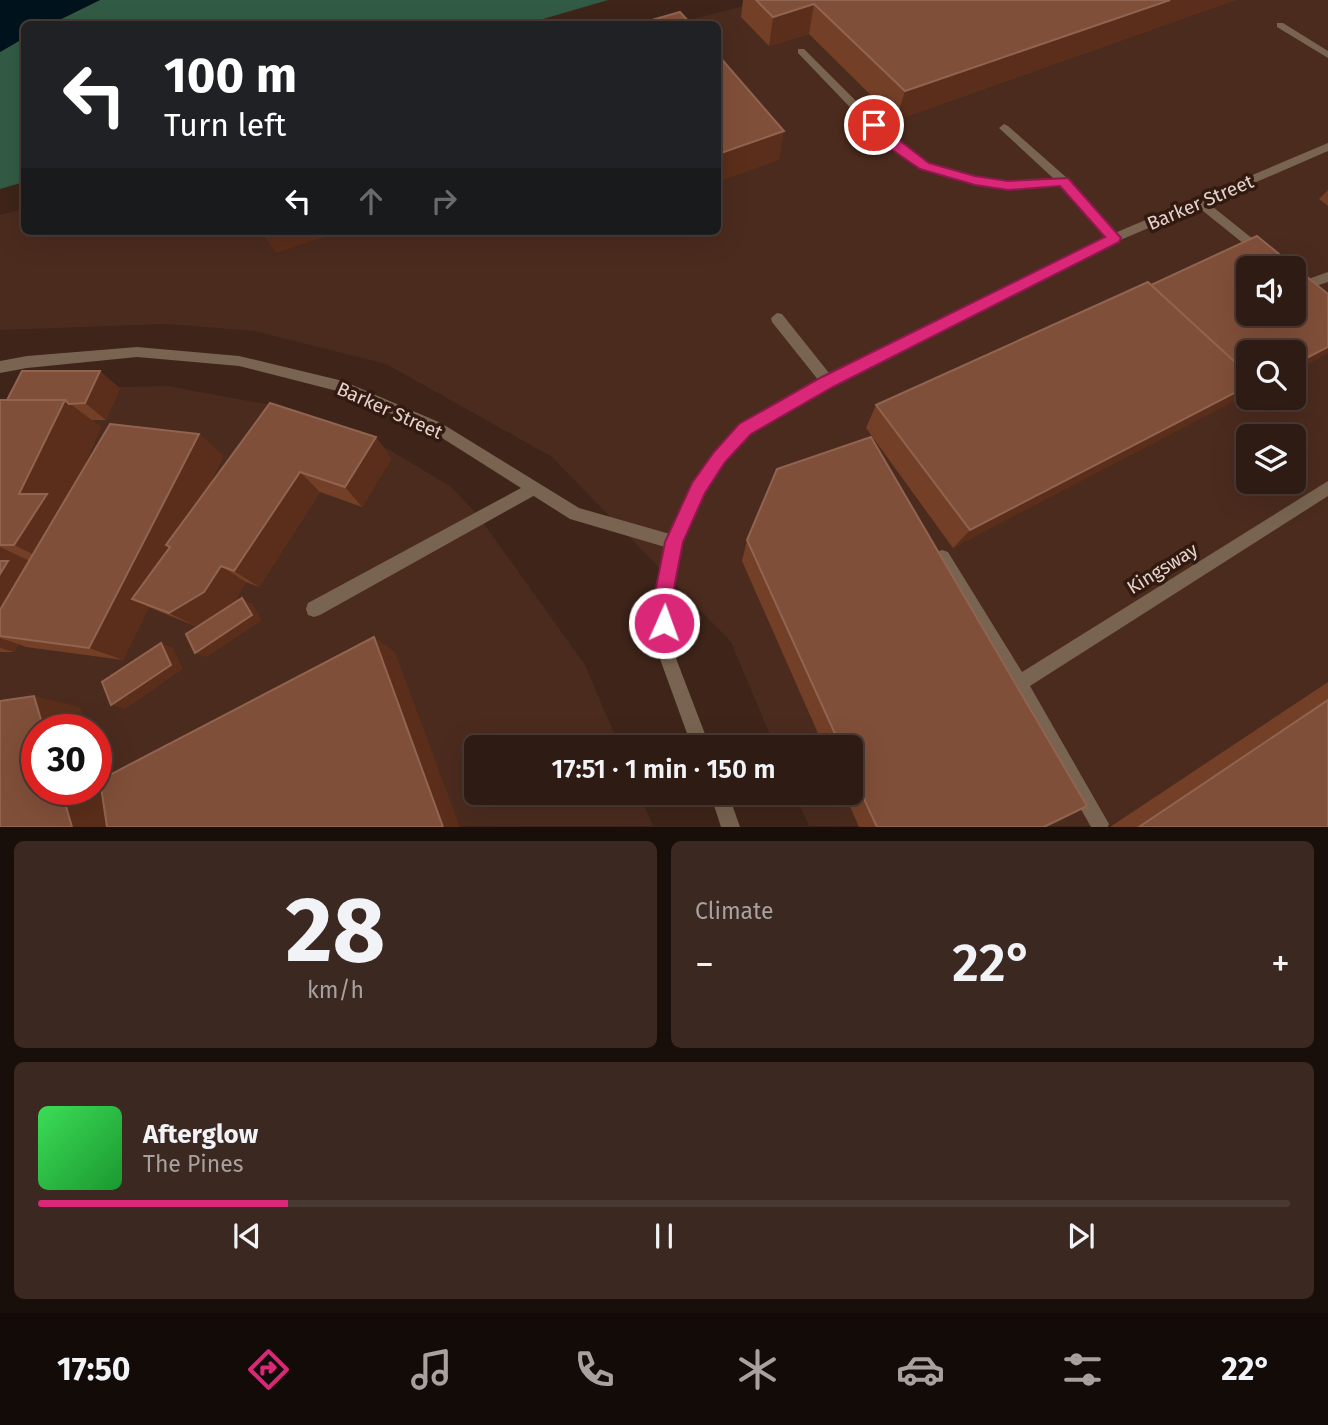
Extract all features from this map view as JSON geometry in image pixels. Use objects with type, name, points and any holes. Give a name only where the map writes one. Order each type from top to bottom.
[{"type":"street","points":[[1280,24],[1328,55]]},
{"type":"street","points":[[801,51],[892,144],[925,166],[1008,186],[1063,181]]},
{"type":"street","points":[[1004,128],[1063,181],[1114,238]]},
{"type":"street","name":"Barker Street","points":[[697,735],[664,648],[663,598],[674,542],[698,488],[719,457],[745,429],[828,382],[1114,238],[1201,203],[1328,146]]},
{"type":"street","points":[[1201,203],[1268,256]]},
{"type":"street","points":[[1306,280],[1328,277]]},
{"type":"street","points":[[1306,287],[1320,298]]},
{"type":"street","points":[[777,318],[828,382]]},
{"type":"street","name":"Barker Street","points":[[0,367],[137,352],[239,361],[342,387],[436,427],[575,514],[674,542]]},
{"type":"street","name":"Kingsway","points":[[1019,683],[1328,488]]},
{"type":"street","points":[[314,609],[532,489]]},
{"type":"street","points":[[942,557],[1100,824]]},
{"type":"street","points":[[723,805],[731,827]]},
{"type":"shaded area","points":[[766,0],[1328,0],[1328,826],[809,826],[799,805],[863,805],[863,735],[770,735],[731,642],[552,457],[386,364],[254,331],[167,324],[0,330],[0,215],[21,210],[21,235],[721,235],[721,21],[686,21]]},
{"type":"shaded area","points":[[168,386],[276,406],[383,446],[450,486],[477,514],[585,665],[615,735],[464,735],[464,805],[644,805],[653,826],[0,827],[0,401],[45,389]]},
{"type":"green space","points":[[100,0],[608,0],[536,21],[57,21]]},
{"type":"green space","points":[[21,40],[21,183],[0,189],[0,52]]},
{"type":"water","points":[[0,0],[100,0],[57,21],[21,21],[21,40],[0,52]]},
{"type":"building","points":[[756,0],[1170,0],[905,91],[814,4],[773,17]]},
{"type":"building","points":[[680,12],[688,21],[648,21]]},
{"type":"building","points":[[721,58],[784,131],[721,153]]},
{"type":"building","points":[[1257,236],[1281,256],[1236,256],[1236,326],[1306,326],[1306,276],[1328,294],[1328,347],[1306,358],[1306,340],[1236,340],[1236,363],[1151,285]]},
{"type":"building","points":[[1148,282],[1236,363],[1236,392],[970,530],[876,405]]},
{"type":"building","points":[[22,371],[100,371],[85,403],[69,404],[65,400],[7,400]]},
{"type":"building","points":[[0,400],[65,400],[19,494],[47,494],[14,545],[0,545]]},
{"type":"building","points":[[270,403],[376,437],[345,487],[300,472],[234,571],[221,566],[204,592],[169,613],[132,599],[170,547],[166,545]]},
{"type":"building","points":[[110,424],[199,434],[89,648],[0,636],[0,610]]},
{"type":"building","points":[[871,437],[1087,806],[1044,827],[877,827],[863,797],[863,735],[836,735],[747,540],[777,469]]},
{"type":"building","points":[[0,561],[8,561],[0,574]]},
{"type":"building","points":[[242,598],[252,615],[195,653],[186,634]]},
{"type":"building","points":[[374,637],[443,827],[107,827],[104,805],[112,805],[112,774]]},
{"type":"building","points":[[161,643],[171,665],[111,705],[102,682]]},
{"type":"building","points":[[34,696],[39,714],[21,714],[21,805],[66,805],[72,827],[0,827],[0,701]]},
{"type":"building","points":[[1328,700],[1328,827],[1139,827]]},
{"type":"route","points":[[664,623],[663,598],[674,542],[698,488],[719,457],[745,429],[828,382],[1114,238],[1063,181],[1008,186],[925,166],[892,144],[874,125]]}]
